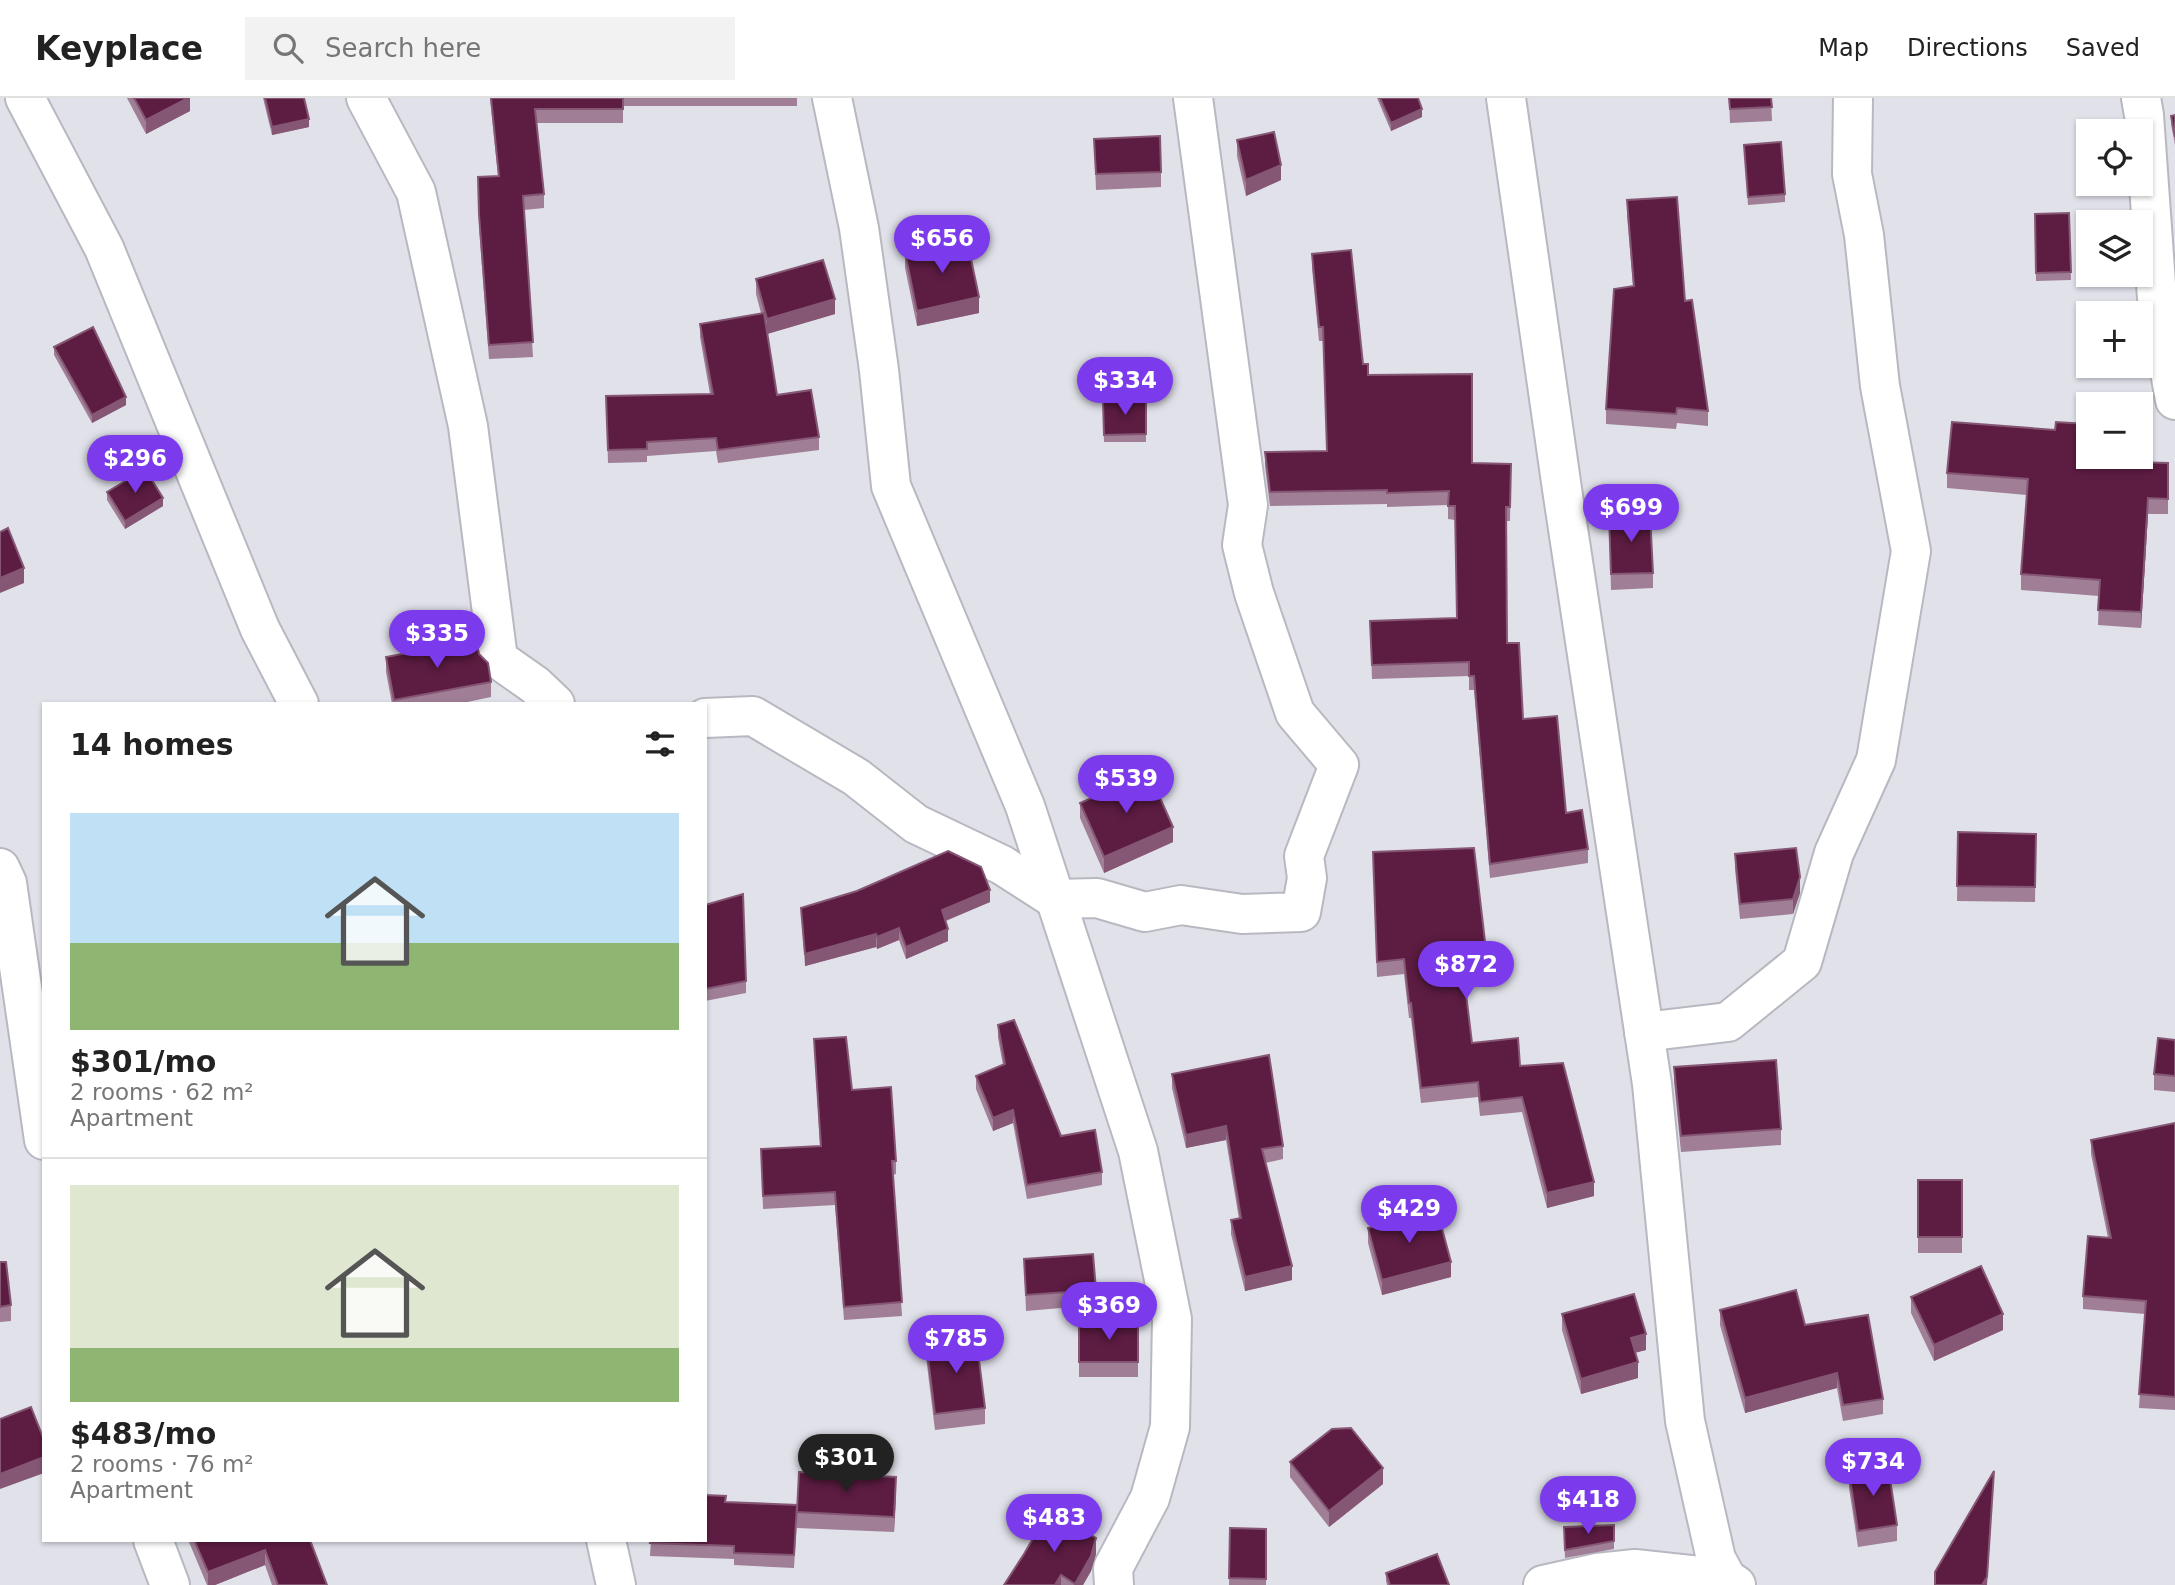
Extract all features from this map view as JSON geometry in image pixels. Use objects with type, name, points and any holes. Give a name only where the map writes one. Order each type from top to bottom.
[{"type":"street","points":[[25,98],[104,248],[260,629],[298,702]]},
{"type":"street","points":[[366,98],[416,192],[468,426],[498,659],[552,702]]},
{"type":"street","points":[[832,98],[859,228],[879,370],[891,486],[1026,806],[1138,1151],[1172,1320],[1170,1427],[1150,1498],[1114,1568],[1114,1585]]},
{"type":"street","points":[[707,718],[753,716],[856,776],[916,824],[1002,865],[1055,900],[1097,898],[1145,912],[1181,905],[1242,914],[1301,912],[1307,878],[1304,856],[1339,765],[1295,713],[1254,593],[1242,545],[1248,505],[1192,98]]},
{"type":"street","points":[[1506,98],[1652,1084],[1685,1421],[1716,1559],[1732,1582]]},
{"type":"street","points":[[1644,1032],[1728,1022],[1802,962],[1834,853],[1875,760],[1911,551],[1880,386],[1864,235],[1852,174],[1853,98]]},
{"type":"street","points":[[2141,98],[2157,298],[2175,400]]},
{"type":"street","points":[[0,868],[7,883],[42,1126]]},
{"type":"street","points":[[154,1542],[170,1585]]},
{"type":"street","points":[[606,1542],[616,1585]]},
{"type":"street","points":[[1543,1585],[1597,1573],[1635,1569],[1732,1582]]},
{"type":"building","points":[[134,98],[188,98],[146,120]]},
{"type":"building","points":[[265,98],[304,98],[309,119],[272,127]]},
{"type":"building","points":[[491,98],[623,98],[623,109],[535,109],[544,194],[523,196],[533,342],[489,345],[478,177],[499,176]]},
{"type":"building","points":[[1380,98],[1418,98],[1422,109],[1391,123]]},
{"type":"building","points":[[1729,98],[1771,98],[1772,107],[1730,109]]},
{"type":"building","points":[[2175,115],[2175,137],[2171,116]]},
{"type":"building","points":[[1274,132],[1281,165],[1246,180],[1237,140]]},
{"type":"building","points":[[1160,136],[1161,172],[1096,174],[1094,139]]},
{"type":"building","points":[[1781,142],[1785,194],[1748,197],[1744,145]]},
{"type":"building","points":[[1677,197],[1685,301],[1692,300],[1708,411],[1677,408],[1676,414],[1606,409],[1614,289],[1634,286],[1627,200]]},
{"type":"building","points":[[2069,213],[2071,272],[2036,273],[2035,214]]},
{"type":"building","points":[[967,240],[979,297],[917,311],[905,252]]},
{"type":"building","points":[[1351,250],[1363,364],[1368,364],[1368,375],[1472,374],[1472,463],[1511,464],[1510,507],[1506,507],[1507,643],[1519,643],[1523,719],[1557,716],[1566,813],[1582,810],[1588,849],[1490,864],[1474,676],[1469,676],[1469,662],[1372,665],[1370,621],[1457,618],[1455,506],[1448,506],[1449,491],[1270,492],[1265,452],[1327,451],[1323,327],[1319,327],[1312,254]]},
{"type":"building","points":[[823,260],[835,299],[767,319],[756,279]]},
{"type":"building","points":[[764,313],[777,395],[811,390],[819,437],[718,450],[716,438],[647,442],[647,449],[608,450],[606,396],[713,394],[700,324]]},
{"type":"building","points":[[93,327],[126,397],[92,415],[54,347]]},
{"type":"building","points":[[1146,399],[1146,434],[1104,435],[1103,400]]},
{"type":"building","points":[[1952,422],[2055,430],[2056,422],[2076,423],[2076,469],[2153,469],[2153,463],[2168,463],[2168,499],[2148,498],[2141,612],[2098,610],[2100,580],[2021,574],[2028,479],[1947,473]]},
{"type":"building","points":[[145,469],[163,498],[125,521],[107,492]]},
{"type":"building","points":[[1609,514],[1650,514],[1653,573],[1611,574]]},
{"type":"building","points":[[8,528],[24,568],[0,578],[0,532]]},
{"type":"building","points":[[476,640],[479,654],[488,663],[491,682],[394,700],[386,657]]},
{"type":"building","points":[[1149,773],[1173,827],[1104,857],[1080,803]]},
{"type":"building","points":[[1958,832],[2036,834],[2035,887],[1957,886]]},
{"type":"building","points":[[1474,848],[1486,950],[1461,953],[1472,1043],[1518,1038],[1520,1066],[1563,1063],[1594,1182],[1547,1193],[1522,1097],[1480,1102],[1478,1082],[1421,1088],[1404,959],[1377,962],[1373,852]]},
{"type":"building","points":[[1796,848],[1800,877],[1793,899],[1740,904],[1735,854]]},
{"type":"building","points":[[948,851],[981,867],[990,890],[942,910],[948,929],[906,947],[899,928],[877,937],[876,934],[805,954],[801,908],[857,891]]},
{"type":"building","points":[[743,894],[746,981],[707,989],[707,904]]},
{"type":"building","points":[[1014,1020],[1061,1136],[1095,1130],[1102,1172],[1027,1185],[1013,1110],[993,1118],[976,1076],[1005,1064],[998,1025]]},
{"type":"building","points":[[846,1037],[852,1090],[891,1087],[896,1161],[892,1161],[902,1302],[844,1307],[835,1192],[763,1196],[761,1149],[821,1146],[814,1039]]},
{"type":"building","points":[[2158,1038],[2175,1040],[2175,1076],[2154,1074]]},
{"type":"building","points":[[1269,1055],[1283,1146],[1262,1149],[1292,1266],[1245,1277],[1231,1220],[1241,1218],[1226,1126],[1186,1135],[1172,1074]]},
{"type":"building","points":[[1776,1060],[1781,1129],[1681,1136],[1674,1067]]},
{"type":"building","points":[[2175,1123],[2175,1397],[2139,1394],[2146,1301],[2083,1296],[2088,1236],[2111,1238],[2091,1140]]},
{"type":"building","points":[[1918,1180],[1962,1180],[1962,1237],[1918,1237]]},
{"type":"building","points":[[1437,1210],[1451,1262],[1382,1280],[1368,1228]]},
{"type":"building","points":[[1093,1254],[1096,1290],[1026,1295],[1024,1259]]},
{"type":"building","points":[[0,1262],[6,1262],[11,1305],[0,1307]]},
{"type":"building","points":[[1981,1266],[2003,1314],[1934,1345],[1911,1297]]},
{"type":"building","points":[[1796,1290],[1805,1325],[1868,1315],[1883,1399],[1843,1405],[1837,1373],[1745,1398],[1720,1310]]},
{"type":"building","points":[[1634,1294],[1646,1334],[1631,1338],[1638,1362],[1581,1379],[1562,1314]]},
{"type":"building","points":[[1079,1322],[1138,1322],[1138,1362],[1079,1362]]},
{"type":"building","points":[[976,1336],[985,1408],[935,1414],[926,1342]]},
{"type":"building","points":[[31,1407],[42,1435],[42,1458],[0,1474],[0,1419]]},
{"type":"building","points":[[1351,1428],[1383,1468],[1329,1511],[1290,1462],[1332,1429]]},
{"type":"building","points":[[1888,1466],[1897,1525],[1858,1531],[1849,1472]]},
{"type":"building","points":[[1994,1471],[1987,1577],[1982,1585],[1935,1585],[1935,1572]]},
{"type":"building","points":[[799,1472],[896,1477],[894,1517],[797,1512]]},
{"type":"building","points":[[707,1495],[726,1496],[725,1502],[797,1505],[794,1555],[734,1553],[734,1546],[650,1543],[707,1542]]},
{"type":"building","points":[[1049,1511],[1096,1538],[1091,1556],[1075,1584],[1061,1575],[1055,1585],[1004,1585],[1024,1554]]},
{"type":"building","points":[[1614,1525],[1614,1541],[1565,1550],[1564,1527]]},
{"type":"building","points":[[1230,1528],[1266,1529],[1266,1579],[1229,1578]]},
{"type":"building","points":[[195,1542],[311,1542],[327,1585],[278,1585],[265,1550],[208,1572]]},
{"type":"building","points":[[1437,1554],[1449,1585],[1390,1585],[1386,1573]]}]
